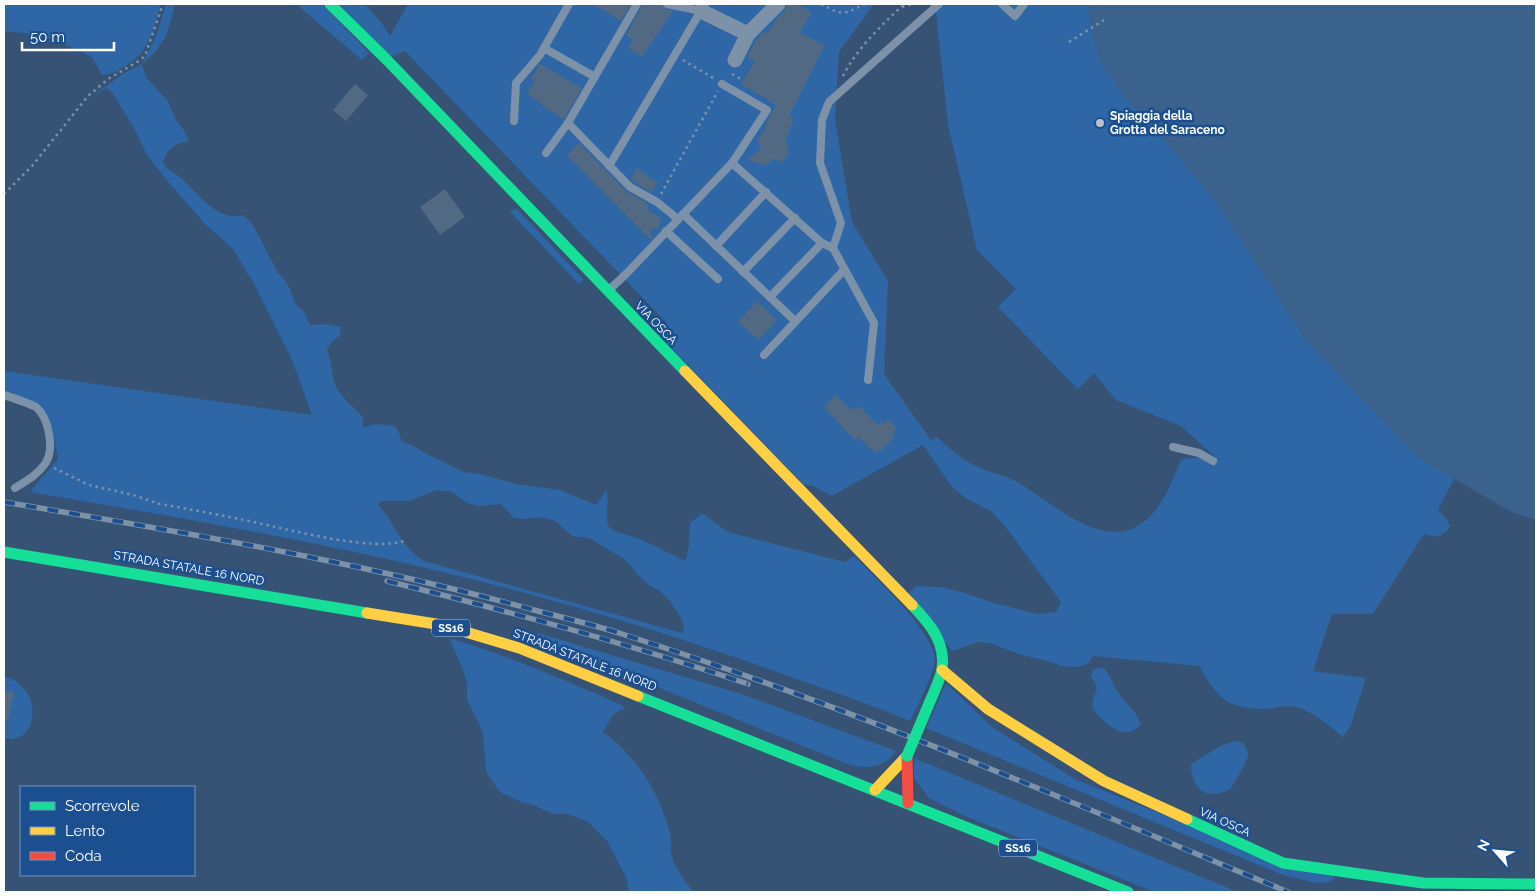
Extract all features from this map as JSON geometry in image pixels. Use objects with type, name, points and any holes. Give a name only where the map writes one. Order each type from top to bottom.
[{"type":"street","name":"VIA OSCA","points":[[330,4],[387,60],[926,620],[942,645],[942,670],[907,756]]},
{"type":"street","points":[[735,60],[748,34],[778,4]]},
{"type":"street","points":[[703,7],[748,34]]},
{"type":"street","name":"STRADA STATALE 16 NORD","points":[[4,552],[442,625],[519,648],[1128,892]]},
{"type":"street","name":"VIA OSCA","points":[[942,670],[988,709],[1104,781],[1283,863],[1423,883],[1536,884]]},
{"type":"street","points":[[875,790],[907,756]]},
{"type":"street","points":[[907,756],[908,803]]},
{"type":"lane","points":[[514,121],[516,83],[544,48],[569,4]]},
{"type":"lane","points":[[546,153],[568,123],[637,4]]},
{"type":"lane","points":[[610,166],[703,7],[667,4]]},
{"type":"lane","points":[[833,248],[841,223],[820,163],[822,120],[830,102],[939,4]]},
{"type":"lane","points":[[1002,4],[1015,16],[1024,4]]},
{"type":"lane","points":[[544,48],[595,77]]},
{"type":"lane","points":[[608,291],[732,163],[767,110],[722,84]]},
{"type":"lane","points":[[568,123],[630,188],[680,217],[716,246],[795,321]]},
{"type":"lane","points":[[732,163],[822,243],[833,248],[874,323],[868,380]]},
{"type":"lane","points":[[716,246],[766,192]]},
{"type":"lane","points":[[743,272],[794,218]]},
{"type":"lane","points":[[666,232],[718,279]]},
{"type":"lane","points":[[770,298],[822,243]]},
{"type":"lane","points":[[764,355],[844,270]]},
{"type":"lane","points":[[4,395],[36,407],[47,426],[51,441],[46,463],[33,476],[15,488]]},
{"type":"lane","points":[[1173,446],[1199,453],[1213,461]]},
{"type":"path","points":[[4,194],[32,166],[88,96],[108,79],[145,56],[163,4]]},
{"type":"path","points":[[821,4],[845,14],[865,4]]},
{"type":"path","points":[[830,102],[848,66],[879,28],[904,4]]},
{"type":"path","points":[[900,8],[913,4]]},
{"type":"path","points":[[1069,42],[1104,20]]},
{"type":"path","points":[[657,202],[722,84],[675,55]]},
{"type":"path","points":[[735,60],[729,72],[744,80]]},
{"type":"path","points":[[46,463],[59,472],[89,485],[133,495],[160,504],[374,545],[398,544],[406,540]]},
{"type":"shaded area","points":[[4,4],[161,4],[149,40],[140,55],[119,70],[111,74],[102,75],[92,57],[74,48],[41,35],[4,31]]},
{"type":"shaded area","points":[[166,4],[175,4],[165,37],[150,57],[142,64],[156,36]]},
{"type":"shaded area","points":[[296,4],[322,4],[369,53],[362,60]]},
{"type":"shaded area","points":[[339,4],[365,4],[381,22],[390,36],[408,4],[874,4],[839,52],[835,120],[852,222],[888,281],[884,374],[931,440],[937,437],[955,453],[971,463],[1014,480],[1080,522],[1100,530],[1118,532],[1133,528],[1146,521],[1166,495],[1181,460],[1215,457],[1181,426],[1116,400],[1094,373],[1078,389],[998,307],[1016,289],[977,250],[948,124],[935,4],[1090,4],[1217,203],[1382,420],[1454,479],[1438,510],[1446,518],[1450,526],[1446,532],[1438,537],[1424,534],[1373,614],[1332,614],[1313,671],[1366,678],[1351,725],[1343,737],[1318,718],[1297,707],[1287,706],[1262,709],[1231,703],[1217,693],[1199,666],[1093,656],[1088,664],[1079,667],[1061,666],[1019,654],[990,643],[978,642],[954,651],[950,649],[908,593],[916,586],[940,587],[962,592],[994,603],[1038,614],[1056,612],[1061,602],[1005,526],[991,511],[967,499],[952,487],[923,445],[832,496],[811,485],[804,485],[657,333],[667,323],[405,51],[390,57]]},
{"type":"shaded area","points":[[1088,4],[1536,4],[1536,520],[1511,512],[1417,457],[1306,340],[1217,203],[1168,144],[1124,96],[1099,58],[1089,18]]},
{"type":"shaded area","points":[[142,64],[146,77],[168,101],[177,122],[184,130],[189,142],[176,145],[166,154],[163,162],[166,167],[216,210],[234,216],[243,215],[250,221],[277,271],[288,285],[295,303],[303,310],[310,325],[327,324],[341,327],[340,335],[327,349],[335,384],[344,398],[363,417],[363,428],[376,424],[395,426],[401,441],[464,472],[480,474],[516,484],[560,490],[596,505],[606,491],[608,499],[607,521],[611,529],[632,536],[685,561],[689,547],[690,523],[702,513],[728,532],[845,562],[854,556],[913,618],[931,645],[935,657],[934,663],[929,680],[910,721],[684,640],[572,606],[459,576],[306,542],[30,492],[58,459],[53,433],[45,414],[39,407],[19,396],[4,392],[4,371],[312,415],[293,362],[253,282],[233,249],[205,224],[164,177],[147,155],[133,126],[113,94],[107,88],[90,98],[124,73]],"holes":[[[437,490],[452,492],[467,503],[478,506],[501,504],[514,518],[538,517],[554,520],[572,536],[589,538],[621,557],[649,585],[661,592],[670,601],[681,618],[684,626],[682,633],[424,561],[399,536],[378,504],[382,501],[409,501]]]},
{"type":"shaded area","points":[[516,208],[584,280],[579,284],[510,212]]},
{"type":"shaded area","points":[[538,633],[742,694],[896,751],[887,761],[876,766],[850,765],[536,638]]},
{"type":"shaded area","points":[[449,638],[539,670],[626,707],[613,715],[603,732],[626,752],[646,777],[666,818],[671,839],[671,853],[675,865],[694,892],[629,892],[626,877],[607,841],[587,821],[567,814],[554,814],[500,792],[486,772],[483,732],[467,700],[467,684],[463,670]]},
{"type":"shaded area","points":[[1104,668],[1116,689],[1139,719],[1141,724],[1131,731],[1124,732],[1115,729],[1092,708],[1097,689],[1091,677],[1093,669]]},
{"type":"shaded area","points":[[4,676],[17,682],[26,692],[31,703],[32,715],[30,726],[24,734],[15,738],[4,738]]},
{"type":"shaded area","points":[[946,683],[992,727],[1075,779],[1179,821],[1335,876],[1331,882],[1316,883],[1283,875],[926,728]]},
{"type":"shaded area","points":[[1237,741],[1243,743],[1248,755],[1245,765],[1231,788],[1217,794],[1210,794],[1200,790],[1192,776],[1191,764],[1224,744]]},
{"type":"shaded area","points":[[914,758],[1238,892],[1155,892],[965,816],[929,798],[914,778]]},
{"type":"building","points":[[593,4],[631,4],[621,21]]},
{"type":"building","points":[[643,4],[662,5],[664,8],[673,11],[642,57],[628,48],[633,40],[626,35]]},
{"type":"building","points":[[787,4],[797,4],[812,12],[800,33],[825,45],[789,116],[794,119],[786,140],[789,153],[783,162],[773,159],[766,166],[748,160],[761,148],[757,139],[764,132],[769,117],[776,105],[741,84],[755,61],[747,57],[756,40],[764,32],[768,33],[777,18],[785,10]]},
{"type":"building","points":[[540,64],[582,88],[564,119],[542,106],[543,104],[527,94],[535,81],[531,79]]},
{"type":"building","points":[[355,84],[368,95],[346,121],[333,110]]},
{"type":"building","points":[[579,143],[626,191],[647,203],[648,210],[661,218],[658,228],[650,230],[653,238],[651,240],[567,155]]},
{"type":"building","points":[[637,168],[658,183],[651,192],[631,180]]},
{"type":"building","points":[[445,189],[465,217],[440,235],[420,207]]},
{"type":"building","points":[[757,301],[777,320],[759,340],[738,322]]},
{"type":"building","points":[[836,395],[853,411],[859,406],[878,425],[882,421],[884,424],[888,419],[897,429],[893,433],[895,435],[882,451],[880,449],[876,453],[858,437],[855,440],[824,407]]},
{"type":"building","points":[[4,690],[14,692],[8,720],[4,720]]},
{"type":"railway","points":[[4,502],[270,549],[337,563],[469,593],[614,631],[793,693],[959,756],[1288,892]]},
{"type":"railway","points":[[387,581],[568,629],[748,684]]},
{"type":"traffic: fast","points":[[330,4],[387,60],[685,371]]},
{"type":"traffic: fast","points":[[4,552],[367,613]]},
{"type":"traffic: fast","points":[[912,605],[935,634],[942,651],[942,670],[931,699]]},
{"type":"traffic: fast","points":[[638,696],[1128,892]]},
{"type":"traffic: fast","points":[[907,756],[931,699]]},
{"type":"traffic: fast","points":[[1187,819],[1283,863],[1423,883],[1536,884]]},
{"type":"traffic: slow","points":[[685,371],[912,605]]},
{"type":"traffic: slow","points":[[367,613],[442,625],[519,648],[638,696]]},
{"type":"traffic: slow","points":[[942,670],[988,709],[1104,781],[1187,819]]},
{"type":"traffic: slow","points":[[875,790],[907,756]]},
{"type":"traffic: jam","points":[[907,756],[908,803]]},
{"type":"place","name":"Spiaggia della Grotta del Saraceno","points":[[1100,123]]}]
